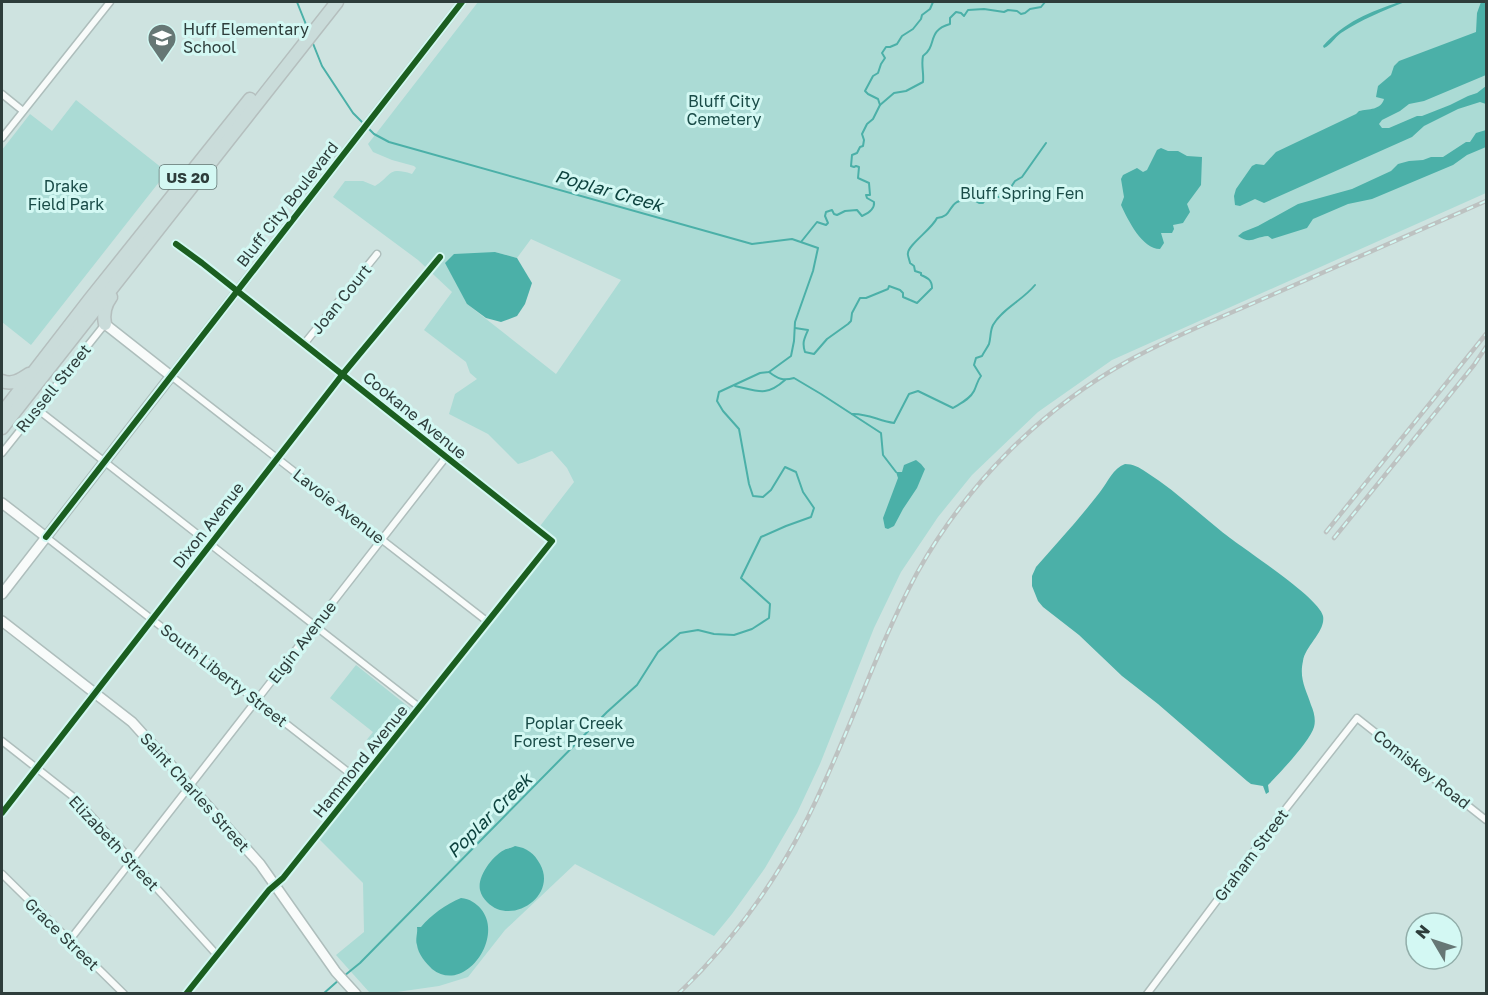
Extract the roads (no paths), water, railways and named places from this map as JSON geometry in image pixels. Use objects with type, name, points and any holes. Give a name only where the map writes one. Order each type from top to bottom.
[{"type":"highway","name":"US 20","points":[[316,23],[327,2]]},
{"type":"highway","name":"US 20","points":[[2,413],[98,290],[299,43],[337,2]]},
{"type":"highway","name":"US 20","points":[[2,428],[299,43]]},
{"type":"highway","points":[[105,324],[104,314],[107,302],[137,262],[147,242]]},
{"type":"highway","points":[[2,381],[9,383],[16,381],[37,368]]},
{"type":"main road","name":"Lavoie Avenue","points":[[105,324],[171,376]]},
{"type":"main road","name":"Bluff City Boulevard","points":[[2,594],[171,376]]},
{"type":"main road","name":"South Liberty Street","points":[[2,503],[46,537]]},
{"type":"main road","name":"Saint Charles Street","points":[[2,621],[132,722],[260,864],[336,972],[353,991]]},
{"type":"street","points":[[2,138],[110,2]]},
{"type":"street","name":"Bluff City Boulevard","points":[[171,376],[462,2]]},
{"type":"street","points":[[2,94],[23,111]]},
{"type":"street","name":"Cookane Avenue","points":[[176,244],[552,541]]},
{"type":"street","name":"Joan Court","points":[[304,344],[377,254]]},
{"type":"street","name":"Dixon Avenue","points":[[2,813],[342,375],[440,257]]},
{"type":"street","name":"Russell Street","points":[[2,453],[105,324]]},
{"type":"street","name":"Lavoie Avenue","points":[[171,376],[488,622]]},
{"type":"street","points":[[37,409],[420,707]]},
{"type":"street","name":"Elgin Avenue","points":[[69,941],[446,457]]},
{"type":"street","name":"South Liberty Street","points":[[46,537],[361,782]]},
{"type":"street","name":"Hammond Avenue","points":[[186,993],[269,890],[283,878],[361,782],[552,541]]},
{"type":"street","name":"Comiskey Road","points":[[1357,718],[1486,820]]},
{"type":"street","name":"Graham Street","points":[[1147,993],[1357,718]]},
{"type":"street","name":"Elizabeth Street","points":[[2,741],[76,799],[217,955]]},
{"type":"street","name":"Grace Street","points":[[2,874],[124,993]]},
{"type":"water","points":[[1399,2],[1405,2],[1356,24],[1324,48],[1323,46],[1331,38],[1349,24]]},
{"type":"water","points":[[1481,2],[1486,2],[1486,75],[1424,101],[1409,104],[1379,124],[1382,128],[1389,128],[1450,105],[1477,93],[1486,86],[1486,104],[1480,102],[1458,109],[1424,126],[1412,137],[1264,203],[1255,199],[1240,206],[1235,205],[1236,189],[1252,166],[1264,165],[1276,152],[1359,111],[1380,105],[1384,99],[1376,97],[1378,86],[1391,75],[1394,66],[1399,61],[1476,32],[1477,13]]},
{"type":"water","points":[[1486,130],[1486,147],[1467,155],[1453,165],[1372,199],[1348,204],[1313,219],[1307,228],[1272,239],[1268,236],[1246,240],[1238,236],[1298,204],[1352,189],[1391,171],[1398,164],[1431,157],[1443,157],[1466,142],[1470,142],[1476,133]]},
{"type":"water","points":[[1161,148],[1178,151],[1187,156],[1202,157],[1201,185],[1187,204],[1190,212],[1183,223],[1173,225],[1172,233],[1161,233],[1164,243],[1160,249],[1147,244],[1136,233],[1121,205],[1124,197],[1121,179],[1123,175],[1137,168],[1143,172],[1147,170],[1157,150]]},
{"type":"water","points":[[495,252],[517,258],[532,283],[525,304],[517,316],[501,322],[486,318],[467,304],[445,263],[454,254]]},
{"type":"water","points":[[916,460],[925,469],[917,488],[894,526],[885,528],[883,518],[898,478],[896,472],[902,472],[904,465]]},
{"type":"water","points":[[1125,464],[1138,467],[1166,486],[1221,531],[1294,585],[1308,597],[1323,616],[1319,633],[1307,650],[1302,667],[1304,684],[1313,710],[1314,727],[1301,749],[1268,785],[1269,792],[1266,794],[1263,786],[1247,781],[1122,676],[1079,635],[1038,601],[1032,586],[1032,576],[1036,567],[1085,511],[1114,472]]},
{"type":"water","points":[[515,846],[530,852],[538,860],[544,876],[543,887],[537,897],[519,909],[508,911],[497,909],[481,894],[480,884],[483,872],[501,852]]},
{"type":"water","points":[[461,898],[467,899],[481,909],[487,921],[488,934],[478,960],[457,975],[444,975],[432,969],[421,955],[416,943],[417,927],[421,927],[439,910]]},
{"type":"waterway","name":"Poplar Creek","points":[[297,2],[309,32]]},
{"type":"waterway","points":[[801,242],[817,222],[826,225],[828,223],[826,212],[832,210],[837,215],[845,211],[857,210],[862,216],[872,209],[874,202],[866,195],[870,195],[869,183],[858,178],[859,167],[851,166],[852,155],[863,146],[862,134],[880,105],[878,99],[865,91],[873,76],[878,73],[885,58],[882,53],[886,47],[897,44],[902,36],[913,29],[933,2]]},
{"type":"waterway","points":[[880,105],[894,93],[906,91],[923,82],[923,56],[930,47],[935,34],[950,24],[950,18],[956,12],[964,16],[968,10],[984,9],[1017,11],[1021,14],[1041,7],[1045,2]]},
{"type":"waterway","name":"Poplar Creek","points":[[312,41],[322,66],[353,113],[364,124]]},
{"type":"waterway","name":"Poplar Creek","points":[[344,976],[360,963],[607,712],[637,685],[658,652],[680,633],[698,630],[734,635],[752,629],[769,618],[770,604],[741,578],[761,537],[811,517],[814,508],[803,492],[796,472],[785,467],[771,490],[763,497],[753,496],[739,429],[717,401],[719,392],[760,373],[769,372],[791,356],[795,322],[813,271],[818,248],[792,239],[752,244],[389,142],[368,128]]},
{"type":"waterway","points":[[795,328],[808,330],[804,349],[805,352],[814,354],[827,339],[851,321],[852,313],[860,298],[866,298],[888,289],[889,286],[900,290],[903,297],[917,303],[932,288],[932,285],[921,273],[915,271],[914,266],[910,263],[908,254],[912,246],[937,218],[945,216],[957,202],[972,199],[983,203],[987,197],[999,197],[1003,191],[1022,177],[1046,143]]},
{"type":"waterway","points":[[852,414],[894,423],[909,394],[918,391],[953,408],[965,401],[972,394],[981,376],[974,365],[976,358],[982,356],[989,344],[993,325],[1035,285]]},
{"type":"waterway","points":[[769,372],[781,379],[794,378],[881,433],[883,455],[896,472]]},
{"type":"waterway","name":"Poplar Creek","points":[[735,386],[767,391],[785,380]]},
{"type":"waterway","name":"Poplar Creek","points":[[323,994],[340,979]]},
{"type":"railway","points":[[678,994],[733,935],[779,869],[820,792],[887,634],[917,573],[958,510],[1008,452],[1065,402],[1128,361],[1200,326],[1486,201]]},
{"type":"railway","points":[[1326,532],[1486,334]]},
{"type":"railway","points":[[1334,538],[1474,365],[1486,347]]},
{"type":"place","name":"Huff Elementary School","points":[[162,64]]},
{"type":"park label","name":"Bluff City Cemetery","points":[[724,110]]},
{"type":"park label","name":"Bluff Spring Fen","points":[[1022,193]]},
{"type":"park label","name":"Drake Field Park","points":[[66,195]]},
{"type":"park label","name":"Poplar Creek Forest Preserve","points":[[574,732]]}]
